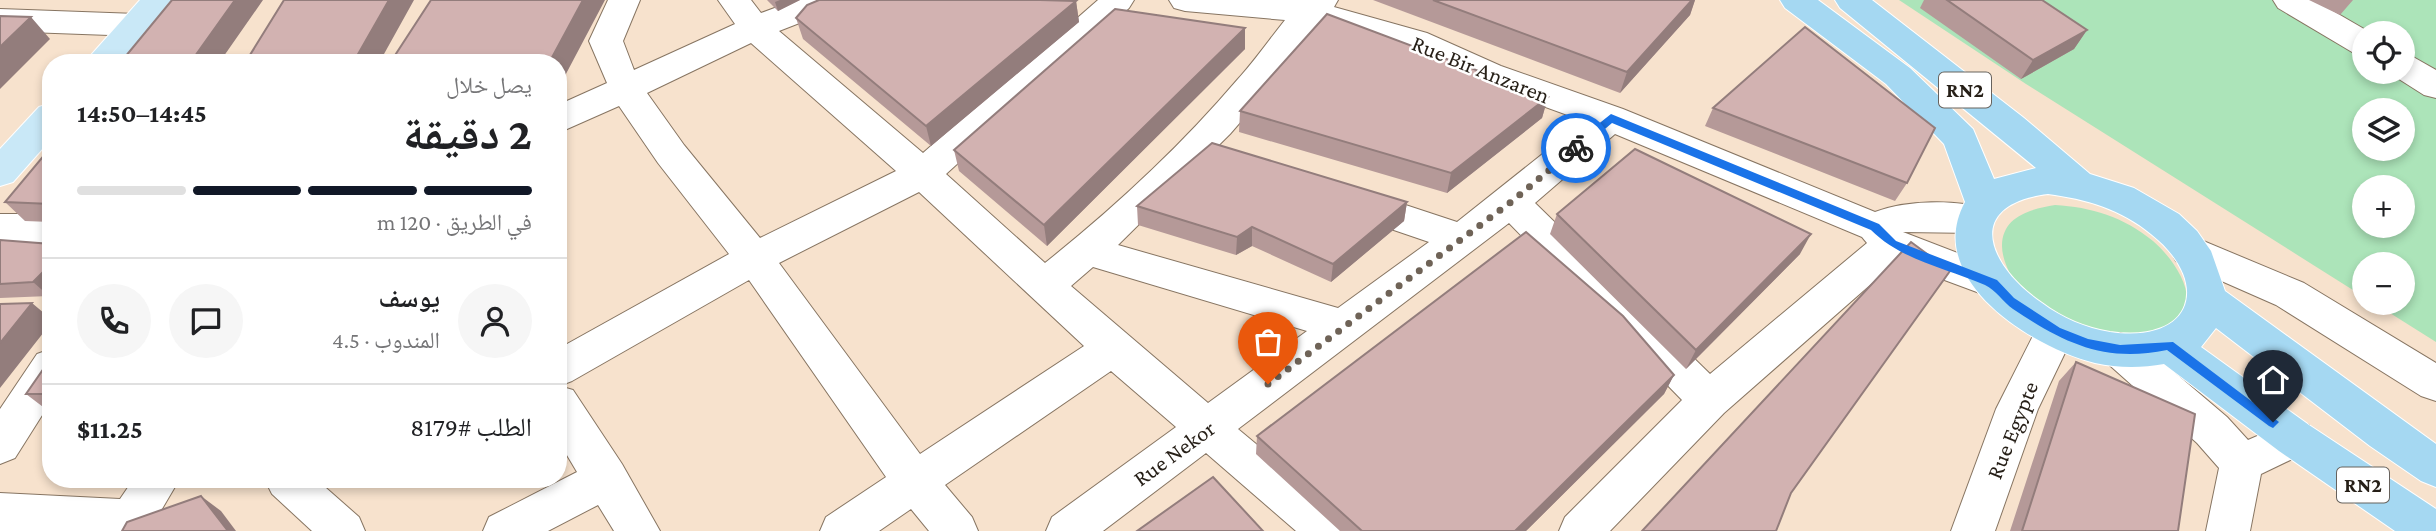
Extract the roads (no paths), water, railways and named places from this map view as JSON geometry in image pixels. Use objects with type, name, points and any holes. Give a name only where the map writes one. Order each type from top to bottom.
[{"type":"highway","name":"RN2","points":[[1796,0],[1898,76],[1961,138],[1979,211],[1973,234],[1975,250],[1993,283],[2010,301],[2055,332],[2120,350],[2146,350],[2169,345],[2189,334],[2203,318],[2207,299],[2203,274],[2189,250],[2168,227],[2140,207],[2109,192],[2077,183],[2048,180],[2022,182],[2000,190],[1979,211]]},
{"type":"highway","name":"RN2","points":[[1851,0],[2012,127],[2077,183]]},
{"type":"highway","name":"RN2","points":[[2207,299],[2385,433],[2436,468]]},
{"type":"highway","name":"RN2","points":[[2169,345],[2294,438],[2432,531]]},
{"type":"main road","points":[[109,54],[159,0]]},
{"type":"main road","points":[[0,172],[42,126]]},
{"type":"street","points":[[624,0],[606,41],[626,91],[754,258],[915,482],[956,531]]},
{"type":"street","points":[[734,0],[755,28],[923,174],[1113,348],[1328,531]]},
{"type":"street","points":[[567,116],[626,91],[755,28],[827,0]]},
{"type":"street","points":[[567,364],[754,258],[923,174],[1118,0]]},
{"type":"street","name":"Rue Bir Anzaren","points":[[1185,0],[1316,6],[1415,41],[1489,74],[1611,118],[1993,283]]},
{"type":"street","points":[[2289,0],[2352,37]]},
{"type":"street","points":[[1046,284],[1088,251],[1192,151],[1243,97],[1316,6]]},
{"type":"street","points":[[0,20],[136,25]]},
{"type":"street","points":[[2415,73],[2436,86]]},
{"type":"street","name":"Rue Nekor","points":[[1068,531],[1511,202],[1611,118]]},
{"type":"street","points":[[1192,151],[1230,163]]},
{"type":"street","points":[[1318,190],[1461,238]]},
{"type":"street","points":[[1511,202],[1709,400]]},
{"type":"street","points":[[1581,531],[1709,400],[1901,217],[1979,211]]},
{"type":"street","points":[[0,229],[42,229]]},
{"type":"street","points":[[2189,250],[2290,294],[2436,384]]},
{"type":"street","points":[[1088,251],[1346,327]]},
{"type":"street","name":"Rue Egypte","points":[[1973,531],[2017,409],[2055,332]]},
{"type":"street","points":[[842,531],[1113,348]]},
{"type":"street","points":[[2120,350],[2204,422],[2242,463]]},
{"type":"street","points":[[0,445],[42,380]]},
{"type":"street","points":[[567,417],[638,531]]},
{"type":"street","points":[[2242,463],[2294,438]]},
{"type":"street","points":[[2228,531],[2242,463]]},
{"type":"street","points":[[505,531],[607,478]]},
{"type":"street","points":[[0,513],[127,525],[152,488]]},
{"type":"street","points":[[296,488],[343,531]]}]
